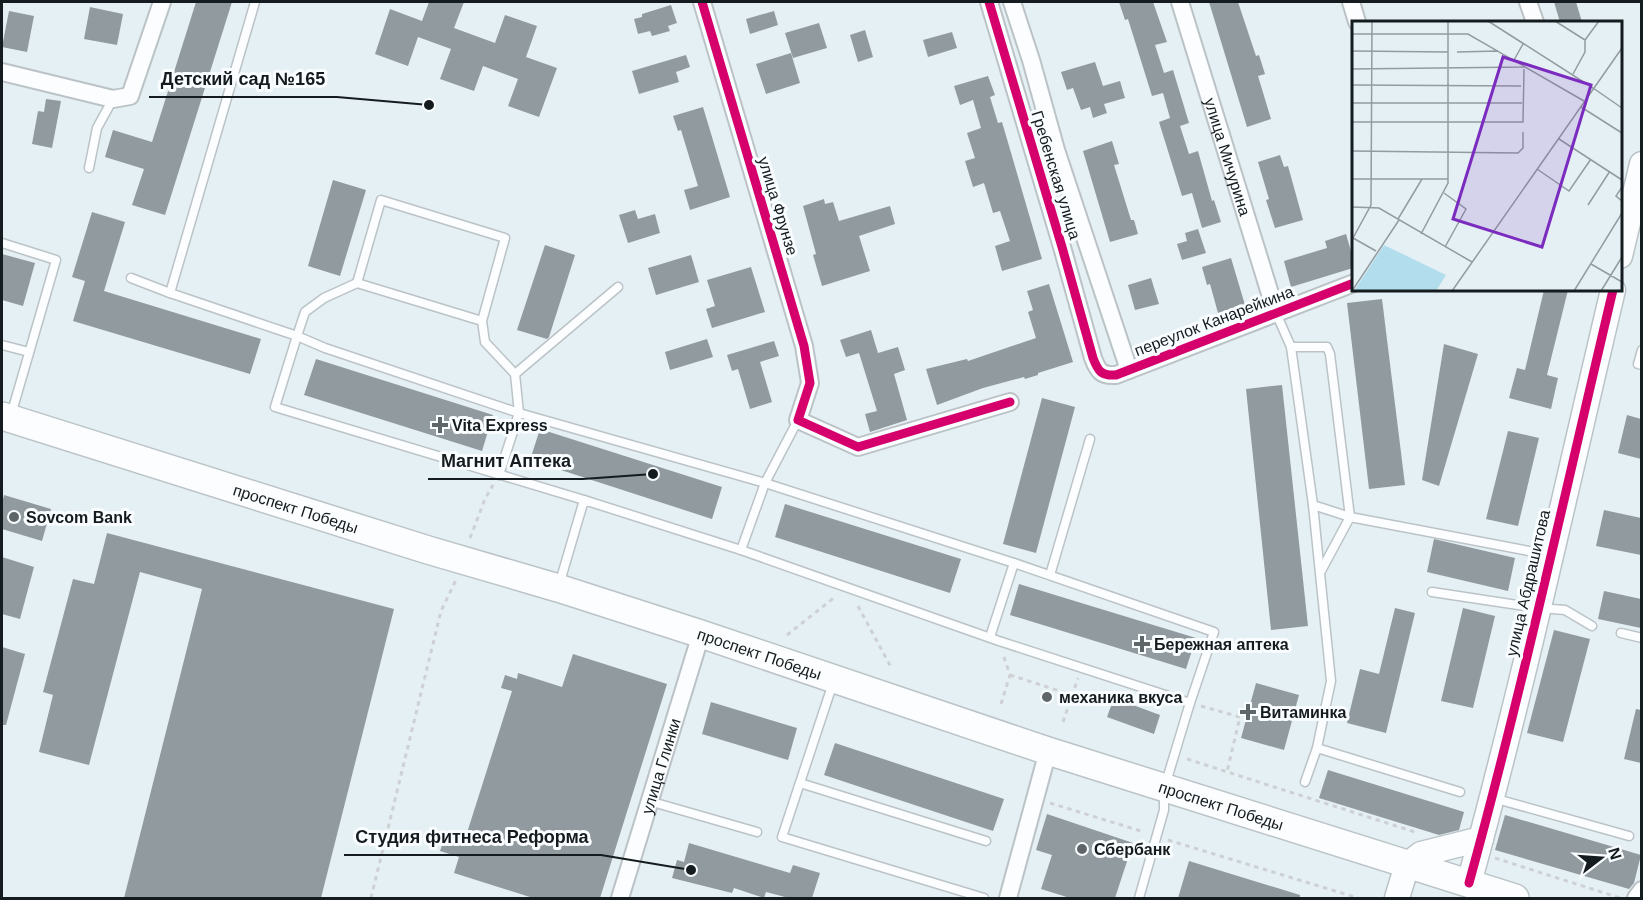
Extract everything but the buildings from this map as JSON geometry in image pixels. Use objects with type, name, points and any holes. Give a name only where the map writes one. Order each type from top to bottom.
[{"type":"main road","name":"проспект Победы","points":[[6,417],[558,588],[1164,789],[1515,898]]},
{"type":"street","points":[[2,72],[113,99],[130,96],[162,2]]},
{"type":"street","name":"улица Фрунзе","points":[[702,2],[804,346],[810,383],[798,420]]},
{"type":"street","name":"Гребенская улица","points":[[989,2],[1093,358]]},
{"type":"street","name":"Гребенская улица","points":[[1012,2],[1056,150],[1129,370]]},
{"type":"street","name":"улица Мичурина","points":[[1180,2],[1276,313]]},
{"type":"street","points":[[1351,2],[1357,21]]},
{"type":"street","points":[[1528,2],[1535,21]]},
{"type":"street","points":[[1622,241],[1641,164]]},
{"type":"street","name":"переулок Канарейкина","points":[[1093,358],[1099,371],[1106,376],[1116,375],[1352,283]]},
{"type":"street","name":"улица Абдрашитова","points":[[1468,883],[1492,798],[1613,291]]},
{"type":"street","points":[[798,420],[858,447],[1010,402]]},
{"type":"street","name":"улица Глинки","points":[[620,898],[701,634]]},
{"type":"street","points":[[1008,898],[1048,751]]},
{"type":"street","points":[[1397,898],[1407,865],[1427,852],[1462,845],[1479,846]]},
{"type":"street","points":[[1636,898],[1641,890]]},
{"type":"lane","points":[[170,293],[255,2]]},
{"type":"lane","points":[[90,168],[97,128],[113,99]]},
{"type":"lane","points":[[357,283],[381,200],[505,238],[482,321],[485,342],[514,374],[519,413],[499,475]]},
{"type":"lane","points":[[2,243],[56,260],[29,352],[6,417]]},
{"type":"lane","points":[[131,278],[326,348],[519,413],[765,483],[1050,574],[1214,632],[1164,789],[1164,810],[1139,898]]},
{"type":"lane","points":[[482,321],[357,283],[324,298],[305,312],[275,407],[741,550],[994,639],[1190,703]]},
{"type":"lane","points":[[514,374],[618,287]]},
{"type":"lane","points":[[1276,313],[1291,347],[1312,505],[1331,681],[1317,748],[1305,782]]},
{"type":"lane","points":[[2,345],[29,352]]},
{"type":"lane","points":[[1291,347],[1327,347],[1330,354],[1350,517],[1320,572]]},
{"type":"lane","points":[[1641,350],[1638,364],[1641,364]]},
{"type":"lane","points":[[741,550],[765,483],[798,420]]},
{"type":"lane","points":[[1050,574],[1090,439]]},
{"type":"lane","points":[[558,588],[584,500]]},
{"type":"lane","points":[[1312,505],[1350,517],[1550,555]]},
{"type":"lane","points":[[994,639],[1014,563]]},
{"type":"lane","points":[[1432,592],[1565,610],[1592,626]]},
{"type":"lane","points":[[1622,633],[1641,638]]},
{"type":"lane","points":[[834,680],[782,837],[984,898]]},
{"type":"lane","points":[[1317,748],[1460,792]]},
{"type":"lane","points":[[800,783],[986,841]]},
{"type":"lane","points":[[1492,798],[1629,836]]},
{"type":"lane","points":[[649,801],[758,832]]},
{"type":"path","points":[[470,538],[485,499],[499,475]]},
{"type":"path","points":[[371,898],[441,611],[456,580]]},
{"type":"path","points":[[787,635],[848,587],[892,669]]},
{"type":"path","points":[[994,639],[1010,675],[1001,704]]},
{"type":"path","points":[[1063,722],[1081,668]]},
{"type":"path","points":[[1010,675],[1072,695]]},
{"type":"path","points":[[1190,703],[1240,717],[1227,772]]},
{"type":"path","points":[[1174,755],[1424,836]]},
{"type":"path","points":[[1034,798],[1358,898]]},
{"type":"path","points":[[1479,846],[1620,898]]},
{"type":"cycle path","points":[[702,2],[804,346],[810,383],[798,420],[858,447],[1010,402]]},
{"type":"cycle path","points":[[989,2],[1093,358],[1101,372],[1116,375],[1352,284]]},
{"type":"cycle path","points":[[1469,883],[1526,661],[1613,291]]},
{"type":"place","name":"Детский сад №165","points":[[429,105]]},
{"type":"place","name":"Vita Express","points":[[440,425]]},
{"type":"place","name":"Магнит Аптека","points":[[653,474]]},
{"type":"place","name":"Sovcom Bank","points":[[14,517]]},
{"type":"place","name":"Бережная аптека","points":[[1142,644]]},
{"type":"place","name":"механика вкуса","points":[[1047,697]]},
{"type":"place","name":"Витаминка","points":[[1248,712]]},
{"type":"place","name":"Сбербанк","points":[[1082,849]]},
{"type":"place","name":"Студия фитнеса Реформа","points":[[691,870]]}]
